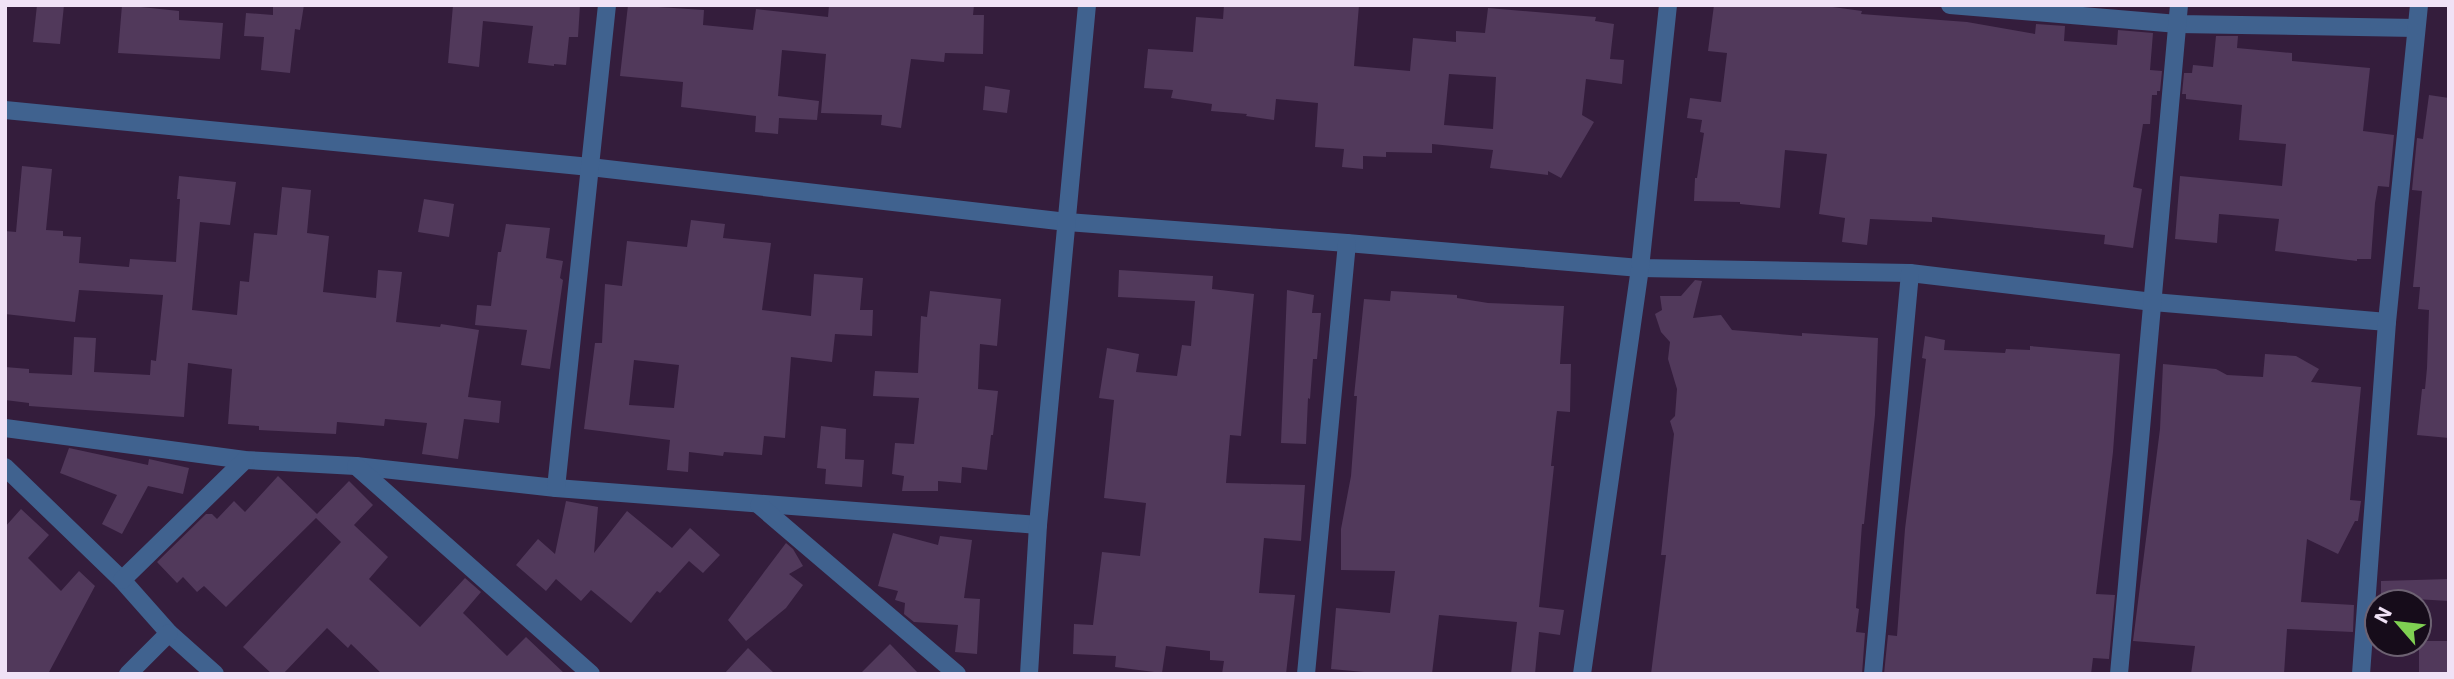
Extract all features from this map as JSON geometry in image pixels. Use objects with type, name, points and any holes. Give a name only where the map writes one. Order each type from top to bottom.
[{"type":"street","points":[[556,488],[607,5]]},
{"type":"street","points":[[1029,674],[1038,525],[1087,5]]},
{"type":"street","points":[[1582,674],[1640,268],[1668,5]]},
{"type":"street","points":[[1950,5],[2178,24],[2416,28]]},
{"type":"street","points":[[2119,674],[2179,5]]},
{"type":"street","points":[[2361,674],[2387,322],[2418,5]]},
{"type":"street","points":[[5,110],[590,167],[1067,222],[1640,268],[1910,273],[2153,302],[2387,322]]},
{"type":"street","points":[[1306,674],[1347,243]]},
{"type":"street","points":[[1873,674],[1910,273]]},
{"type":"street","points":[[5,428],[245,460],[356,466],[556,488],[1038,525]]},
{"type":"street","points":[[122,580],[245,460]]},
{"type":"street","points":[[356,466],[591,674]]},
{"type":"street","points":[[5,467],[122,580],[169,633],[215,674]]},
{"type":"street","points":[[759,505],[957,674]]},
{"type":"street","points":[[128,674],[169,633]]},
{"type":"building","points":[[37,5],[64,5],[60,44],[33,42]]},
{"type":"building","points":[[122,5],[179,11],[179,20],[223,23],[220,59],[118,53]]},
{"type":"building","points":[[273,5],[304,5],[300,30],[295,29],[290,73],[261,70],[264,37],[244,36],[246,13],[273,15]]},
{"type":"building","points":[[453,5],[580,5],[578,37],[569,37],[566,65],[528,63],[533,26],[483,21],[479,67],[448,63]]},
{"type":"building","points":[[628,5],[704,10],[703,25],[753,30],[756,9],[828,17],[829,5],[974,5],[973,15],[984,15],[983,54],[945,53],[944,62],[911,59],[901,128],[881,125],[882,115],[821,113],[826,54],[782,50],[778,96],[819,101],[817,120],[779,118],[778,134],[755,132],[756,116],[681,107],[683,82],[620,76]]},
{"type":"building","points":[[1224,5],[1359,5],[1354,66],[1410,71],[1413,38],[1456,42],[1456,31],[1485,33],[1488,8],[1596,17],[1595,21],[1614,24],[1610,59],[1624,60],[1622,84],[1586,79],[1582,115],[1594,122],[1561,178],[1548,171],[1548,175],[1490,168],[1493,150],[1432,144],[1432,153],[1386,152],[1386,157],[1363,156],[1363,169],[1342,167],[1344,149],[1315,147],[1318,103],[1276,99],[1274,120],[1246,116],[1247,114],[1211,111],[1212,104],[1171,98],[1173,90],[1144,88],[1148,49],[1193,52],[1196,17],[1223,19]],"holes":[[[1449,74],[1496,77],[1493,129],[1444,125]]]},
{"type":"building","points":[[1714,5],[1818,5],[1862,11],[1861,14],[1967,22],[2035,34],[2036,24],[2065,26],[2064,41],[2117,45],[2118,30],[2153,33],[2150,70],[2162,71],[2160,91],[2157,91],[2157,95],[2152,95],[2150,124],[2143,124],[2133,187],[2142,189],[2133,248],[2104,244],[2105,235],[1932,217],[1932,222],[1870,219],[1867,245],[1842,242],[1845,218],[1819,214],[1827,154],[1785,150],[1780,208],[1740,202],[1694,201],[1695,178],[1704,133],[1700,132],[1702,120],[1687,118],[1690,98],[1721,102],[1727,53],[1708,51]]},
{"type":"building","points":[[2216,36],[2238,36],[2237,48],[2292,53],[2292,61],[2370,68],[2363,131],[2394,135],[2389,187],[2378,186],[2371,259],[2357,261],[2275,251],[2279,219],[2219,214],[2217,243],[2175,239],[2180,176],[2282,186],[2286,144],[2239,140],[2242,105],[2186,99],[2186,94],[2182,94],[2184,73],[2192,73],[2193,65],[2213,67]]},
{"type":"building","points":[[985,86],[1010,90],[1007,113],[983,110]]},
{"type":"building","points":[[2429,95],[2449,98],[2449,438],[2417,435],[2422,389],[2425,389],[2429,310],[2418,309],[2420,287],[2413,287],[2422,191],[2412,190],[2417,138],[2423,139]]},
{"type":"building","points":[[22,166],[52,169],[46,230],[63,231],[63,236],[81,237],[79,263],[129,267],[130,259],[176,262],[179,176],[236,182],[230,225],[200,222],[192,310],[237,315],[240,281],[249,282],[254,233],[277,235],[282,187],[311,190],[307,233],[329,236],[323,292],[376,298],[378,270],[402,272],[396,322],[440,327],[441,324],[479,330],[468,397],[501,401],[499,423],[464,419],[458,459],[422,454],[427,423],[385,419],[384,426],[337,422],[336,434],[259,430],[259,426],[228,424],[232,369],[188,363],[184,417],[29,406],[29,403],[5,400],[5,367],[29,369],[29,373],[72,375],[74,337],[96,338],[94,372],[150,375],[151,360],[156,361],[163,295],[79,290],[75,322],[5,314],[5,231],[16,232]]},
{"type":"building","points":[[424,199],[454,204],[449,237],[418,232]]},
{"type":"building","points":[[691,220],[725,224],[723,238],[771,243],[762,310],[811,316],[814,274],[863,278],[860,310],[873,310],[872,336],[835,334],[832,362],[791,357],[785,438],[764,436],[762,455],[724,452],[723,456],[689,452],[688,472],[667,470],[670,440],[584,429],[595,343],[602,343],[605,284],[622,286],[627,241],[687,247]],"holes":[[[634,360],[679,365],[674,408],[629,405]]]},
{"type":"building","points":[[506,224],[550,228],[546,258],[563,261],[560,278],[563,280],[550,369],[521,365],[527,330],[475,325],[477,305],[491,306],[498,252],[501,252]]},
{"type":"building","points":[[1119,270],[1213,276],[1212,289],[1254,294],[1241,436],[1230,435],[1226,483],[1305,485],[1301,541],[1264,538],[1259,593],[1295,595],[1286,674],[1222,674],[1224,661],[1210,660],[1210,651],[1166,646],[1162,673],[1115,667],[1116,656],[1073,654],[1074,624],[1093,625],[1102,552],[1140,556],[1146,503],[1104,498],[1114,400],[1099,398],[1107,348],[1139,354],[1136,372],[1177,376],[1182,345],[1191,346],[1195,301],[1118,297]]},
{"type":"building","points":[[1695,280],[1702,281],[1693,318],[1721,315],[1732,330],[1802,336],[1802,333],[1878,338],[1875,415],[1862,524],[1856,608],[1859,609],[1856,632],[1865,633],[1862,674],[1651,674],[1666,555],[1661,555],[1674,434],[1670,421],[1675,416],[1677,389],[1668,359],[1670,342],[1661,332],[1655,314],[1662,310],[1660,296],[1681,296]]},
{"type":"building","points":[[1287,290],[1314,295],[1312,313],[1321,313],[1317,359],[1313,359],[1310,399],[1308,398],[1306,444],[1281,443]]},
{"type":"building","points":[[930,291],[1001,299],[997,346],[980,344],[978,389],[998,391],[993,435],[987,470],[962,467],[961,483],[938,481],[938,491],[902,491],[904,476],[892,474],[895,443],[914,444],[919,398],[873,396],[875,371],[918,373],[921,316],[927,317]]},
{"type":"building","points":[[1391,291],[1457,295],[1457,298],[1488,303],[1564,306],[1560,364],[1571,364],[1570,412],[1557,411],[1539,607],[1564,610],[1560,635],[1539,632],[1535,674],[1511,674],[1517,622],[1439,615],[1432,674],[1386,674],[1331,669],[1336,608],[1390,613],[1395,571],[1341,570],[1341,529],[1351,476],[1357,396],[1354,396],[1364,299],[1390,301]]},
{"type":"building","points":[[1925,336],[1945,340],[1944,350],[2005,353],[2006,349],[2030,350],[2030,346],[2120,354],[2113,452],[2096,594],[2115,595],[2109,659],[2093,658],[2091,674],[1884,674],[1888,635],[1897,636],[1905,529],[1926,359],[1922,358]]},
{"type":"building","points":[[2265,354],[2296,356],[2319,369],[2311,382],[2361,387],[2350,500],[2361,501],[2358,521],[2355,521],[2338,554],[2307,539],[2301,602],[2354,605],[2353,632],[2287,629],[2284,674],[2191,674],[2195,646],[2133,641],[2160,429],[2163,364],[2216,369],[2227,375],[2263,377]]},
{"type":"building","points":[[821,426],[846,429],[845,459],[864,460],[862,487],[825,484],[826,469],[817,468]]},
{"type":"building","points":[[69,448],[148,465],[149,459],[189,468],[183,494],[148,486],[122,534],[102,524],[117,495],[60,473]]},
{"type":"building","points":[[278,476],[317,514],[349,481],[373,505],[354,525],[388,557],[369,579],[420,627],[465,578],[481,592],[463,613],[507,656],[526,637],[565,674],[382,674],[351,644],[348,648],[327,628],[283,674],[272,674],[243,647],[341,542],[316,518],[226,607],[204,586],[197,592],[183,577],[177,583],[157,562],[206,514],[212,514],[217,519],[234,501],[245,512]]},
{"type":"building","points":[[566,501],[598,507],[594,553],[627,511],[672,548],[690,528],[720,555],[703,573],[689,561],[660,593],[657,591],[631,623],[591,590],[581,601],[556,579],[546,591],[516,565],[538,539],[555,554]]},
{"type":"building","points":[[21,509],[49,535],[28,558],[61,591],[79,571],[95,586],[48,674],[5,674],[5,527]]},
{"type":"building","points":[[893,533],[938,545],[940,536],[972,540],[964,598],[980,599],[977,654],[955,652],[958,625],[914,622],[904,614],[905,603],[895,600],[898,591],[878,586]]},
{"type":"building","points":[[786,543],[803,566],[789,574],[803,585],[786,608],[746,641],[728,620]]},
{"type":"building","points":[[2449,579],[2449,601],[2433,600],[2433,588],[2381,588],[2381,581]]},
{"type":"building","points":[[2433,641],[2449,641],[2449,674],[2419,674],[2419,658],[2433,658]]},
{"type":"building","points":[[890,644],[919,674],[860,674]]},
{"type":"building","points":[[748,648],[775,674],[724,674]]}]
